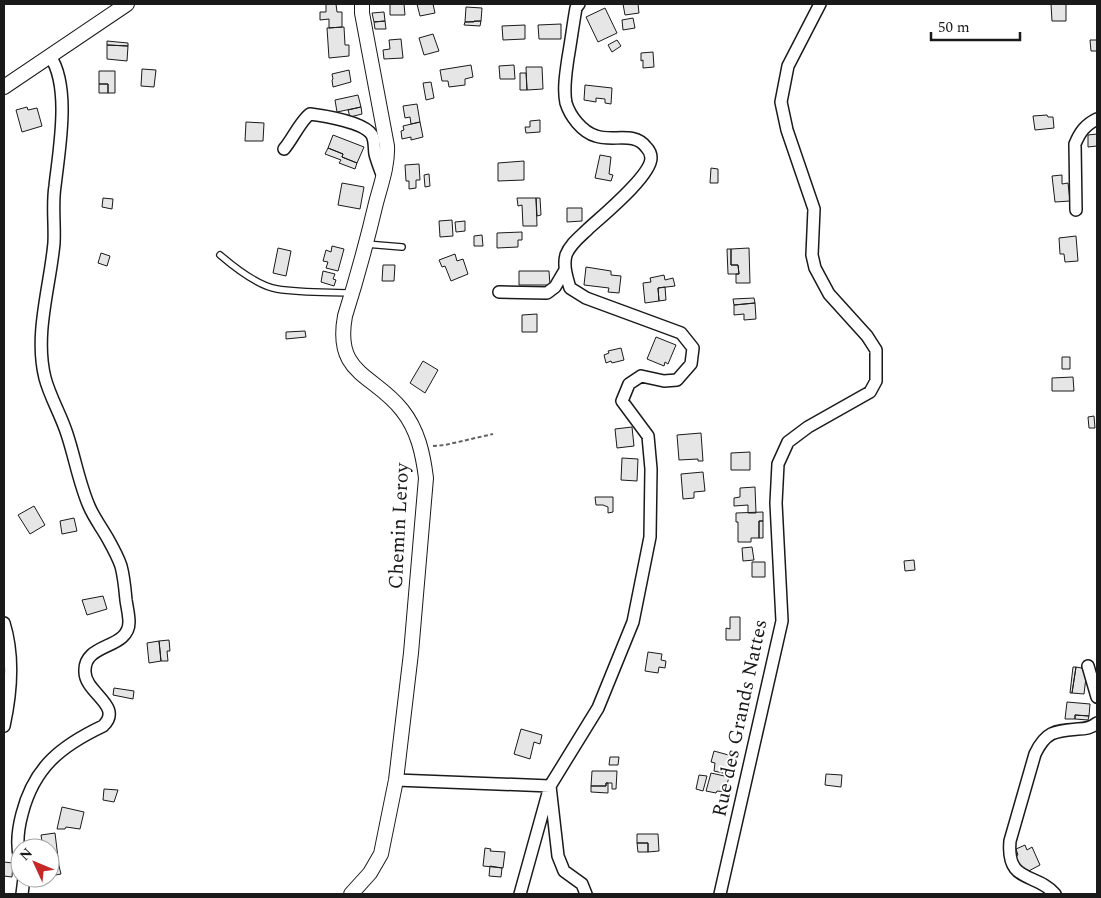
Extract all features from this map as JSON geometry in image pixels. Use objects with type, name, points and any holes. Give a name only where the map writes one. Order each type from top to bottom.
[{"type":"street","points":[[4,87],[127,4]]},
{"type":"street","name":"Chemin Leroy","points":[[351,894],[370,873],[380,854],[396,780],[425,490],[421,448],[404,412],[393,400],[362,376],[347,355],[344,341],[344,324],[387,161],[387,146],[362,13],[362,4]]},
{"type":"street","name":"Rue des Grands Nattes","points":[[720,894],[782,621],[776,503],[778,464],[788,442],[808,427],[870,392],[876,381],[876,350],[867,336],[829,294],[815,268],[812,255],[814,209],[787,130],[781,102],[788,66],[820,4]]},
{"type":"street","points":[[520,894],[550,786],[598,708],[632,622],[650,537],[651,468],[648,436],[622,401],[629,384],[641,376],[664,381],[677,380],[691,364],[693,348],[681,333],[586,298],[570,288],[565,270],[566,254],[576,240],[639,180],[651,158],[647,148],[636,140],[596,136],[587,132],[575,120],[568,109],[565,85],[577,5]]},
{"type":"street","points":[[18,838],[18,830],[26,800],[35,779],[51,760],[70,744],[107,722],[110,711],[88,683],[84,672],[86,662],[92,654],[123,637],[127,632],[129,621],[121,568],[107,536],[90,508],[67,434],[45,379],[42,358],[41,338],[54,242],[54,194],[62,97],[58,76],[50,56]]},
{"type":"street","points":[[284,149],[302,122],[310,114],[359,125],[368,130],[373,139],[375,154],[383,177]]},
{"type":"street","points":[[1076,210],[1075,144],[1084,128],[1097,119]]},
{"type":"street","points":[[499,292],[547,293],[555,287],[565,270]]},
{"type":"street","points":[[4,623],[8,636],[10,677],[4,726]]},
{"type":"street","points":[[1088,666],[1097,697]]},
{"type":"street","points":[[1054,894],[1046,886],[1024,876],[1017,869],[1012,862],[1009,852],[1010,842],[1035,754],[1039,746],[1050,734],[1058,731],[1087,729],[1097,723]]},
{"type":"street","points":[[396,780],[550,786]]},
{"type":"street","points":[[550,786],[558,856],[564,871],[582,884],[586,894]]},
{"type":"lane","points":[[366,244],[402,248]]},
{"type":"lane","points":[[220,255],[245,274],[276,289],[352,292]]},
{"type":"path","points":[[421,448],[445,445],[493,434]]},
{"type":"building","points":[[326,4],[336,4],[337,12],[342,12],[342,27],[329,28],[329,19],[320,20],[320,12],[326,12]]},
{"type":"building","points":[[390,4],[404,4],[405,15],[390,15]]},
{"type":"building","points":[[417,4],[433,4],[435,13],[420,16]]},
{"type":"building","points":[[623,4],[638,4],[639,13],[625,15]]},
{"type":"building","points":[[1051,4],[1066,4],[1066,21],[1052,21]]},
{"type":"building","points":[[466,7],[482,8],[481,21],[465,22]]},
{"type":"building","points":[[605,8],[617,33],[598,42],[586,17]]},
{"type":"building","points":[[384,12],[385,21],[374,22],[372,13]]},
{"type":"building","points":[[633,18],[635,28],[623,30],[622,20]]},
{"type":"building","points":[[385,21],[386,29],[375,29],[374,22]]},
{"type":"building","points":[[481,21],[480,26],[464,25],[465,22]]},
{"type":"building","points":[[561,24],[561,39],[539,39],[538,25]]},
{"type":"building","points":[[525,25],[525,39],[503,40],[502,26]]},
{"type":"building","points":[[344,27],[345,45],[349,45],[349,56],[329,58],[327,28]]},
{"type":"building","points":[[433,34],[439,51],[424,55],[419,38]]},
{"type":"building","points":[[401,39],[403,58],[384,59],[383,50],[390,49],[389,40]]},
{"type":"building","points":[[617,40],[621,46],[612,52],[608,45]]},
{"type":"building","points":[[1090,40],[1097,40],[1097,51],[1091,51]]},
{"type":"building","points":[[107,41],[128,43],[128,46],[107,45]]},
{"type":"building","points":[[107,45],[128,46],[127,61],[107,59]]},
{"type":"building","points":[[653,52],[654,67],[643,68],[641,53]]},
{"type":"building","points":[[471,65],[473,77],[465,79],[465,85],[449,87],[448,81],[442,81],[440,70]]},
{"type":"building","points":[[514,65],[515,79],[500,79],[499,66]]},
{"type":"building","points":[[526,67],[542,67],[543,89],[527,90]]},
{"type":"building","points":[[142,69],[156,70],[154,87],[141,86]]},
{"type":"building","points":[[349,70],[351,82],[333,87],[332,74]]},
{"type":"building","points":[[99,71],[115,71],[115,93],[108,93],[108,84],[99,84]]},
{"type":"building","points":[[520,73],[526,73],[527,90],[520,90]]},
{"type":"building","points":[[431,82],[434,98],[426,100],[423,83]]},
{"type":"building","points":[[99,84],[108,84],[108,93],[99,93]]},
{"type":"building","points":[[585,85],[612,88],[611,104],[605,103],[605,99],[596,98],[596,102],[584,100]]},
{"type":"building","points":[[358,95],[361,107],[337,112],[335,100]]},
{"type":"building","points":[[417,104],[420,122],[411,124],[410,117],[405,118],[403,106]]},
{"type":"building","points":[[27,107],[28,110],[37,108],[42,126],[22,132],[16,110]]},
{"type":"building","points":[[361,107],[362,114],[350,117],[348,110]]},
{"type":"building","points":[[1047,115],[1048,117],[1053,117],[1054,128],[1035,130],[1033,116]]},
{"type":"building","points":[[540,120],[540,132],[526,133],[525,127],[530,127],[530,121]]},
{"type":"building","points":[[246,122],[264,123],[263,141],[245,141]]},
{"type":"building","points":[[420,122],[423,137],[411,140],[411,137],[402,139],[401,131],[404,130],[403,126]]},
{"type":"building","points":[[1097,134],[1097,146],[1088,147],[1088,135]]},
{"type":"building","points":[[333,135],[364,147],[357,163],[342,157],[343,154],[328,148]]},
{"type":"building","points":[[328,148],[343,154],[342,157],[357,163],[355,169],[339,163],[341,160],[325,154]]},
{"type":"building","points":[[600,155],[611,157],[609,174],[613,175],[611,181],[595,178]]},
{"type":"building","points":[[524,161],[524,180],[498,181],[498,163]]},
{"type":"building","points":[[419,164],[420,180],[416,180],[416,188],[409,189],[409,181],[406,181],[405,165]]},
{"type":"building","points":[[711,168],[718,169],[718,183],[710,183]]},
{"type":"building","points":[[429,174],[430,186],[425,187],[424,175]]},
{"type":"building","points":[[1062,175],[1062,184],[1068,183],[1070,201],[1055,202],[1052,176]]},
{"type":"building","points":[[342,183],[364,187],[360,209],[338,205]]},
{"type":"building","points":[[103,198],[113,199],[112,209],[102,207]]},
{"type":"building","points":[[517,198],[536,198],[537,226],[523,226],[522,205],[518,206]]},
{"type":"building","points":[[536,198],[540,198],[541,215],[537,216]]},
{"type":"building","points":[[567,208],[582,208],[582,221],[567,222]]},
{"type":"building","points":[[452,220],[453,236],[440,237],[439,221]]},
{"type":"building","points":[[465,221],[465,231],[456,232],[455,222]]},
{"type":"building","points":[[522,232],[522,240],[518,240],[518,247],[497,248],[497,233]]},
{"type":"building","points":[[482,235],[483,246],[474,246],[474,236]]},
{"type":"building","points":[[1076,236],[1078,261],[1065,262],[1064,254],[1060,254],[1059,238]]},
{"type":"building","points":[[332,246],[344,249],[338,271],[326,268],[328,262],[323,261],[326,250],[331,252]]},
{"type":"building","points":[[278,248],[291,251],[286,276],[273,273]]},
{"type":"building","points":[[749,248],[750,283],[736,283],[736,274],[739,274],[738,265],[731,265],[731,249]]},
{"type":"building","points":[[727,249],[731,249],[731,265],[738,265],[739,274],[728,274]]},
{"type":"building","points":[[101,253],[110,256],[107,266],[98,263]]},
{"type":"building","points":[[455,254],[457,261],[463,259],[468,274],[451,281],[445,266],[442,267],[439,260]]},
{"type":"building","points":[[383,265],[395,265],[394,281],[382,281]]},
{"type":"building","points":[[586,267],[611,271],[611,275],[621,276],[619,293],[608,292],[609,288],[584,285]]},
{"type":"building","points":[[323,271],[335,274],[333,279],[336,280],[334,286],[321,282]]},
{"type":"building","points":[[519,271],[549,271],[550,285],[519,285]]},
{"type":"building","points":[[664,275],[665,280],[673,278],[675,286],[658,288],[659,301],[645,303],[643,283],[651,282],[650,278]]},
{"type":"building","points":[[665,287],[666,300],[659,301],[658,288]]},
{"type":"building","points":[[754,298],[755,303],[734,305],[733,299]]},
{"type":"building","points":[[755,303],[756,319],[744,320],[744,314],[734,315],[734,305]]},
{"type":"building","points":[[537,314],[537,332],[522,332],[522,315]]},
{"type":"building","points":[[305,331],[306,337],[286,339],[286,332]]},
{"type":"building","points":[[656,337],[676,345],[668,364],[665,362],[664,366],[647,359]]},
{"type":"building","points":[[621,348],[624,360],[606,363],[604,355],[609,353],[608,351]]},
{"type":"building","points":[[1062,357],[1070,357],[1070,369],[1062,369]]},
{"type":"building","points":[[423,361],[438,370],[425,393],[410,383]]},
{"type":"building","points":[[1073,377],[1074,391],[1052,391],[1052,378]]},
{"type":"building","points":[[1094,416],[1095,428],[1089,428],[1088,417]]},
{"type":"building","points":[[632,427],[634,446],[617,448],[615,429]]},
{"type":"building","points":[[701,433],[703,461],[698,461],[698,459],[679,460],[677,435]]},
{"type":"building","points":[[750,452],[750,470],[731,470],[731,453]]},
{"type":"building","points":[[622,458],[638,459],[637,481],[621,480]]},
{"type":"building","points":[[703,472],[705,491],[694,492],[694,498],[683,499],[681,474]]},
{"type":"building","points":[[755,487],[756,513],[748,513],[748,505],[734,506],[734,498],[740,497],[740,488]]},
{"type":"building","points":[[595,497],[613,497],[613,512],[608,513],[608,507],[596,505]]},
{"type":"building","points":[[34,506],[45,525],[30,534],[18,515]]},
{"type":"building","points":[[763,512],[763,521],[759,521],[759,538],[751,538],[751,542],[738,542],[736,513]]},
{"type":"building","points":[[74,518],[77,531],[62,534],[60,521]]},
{"type":"building","points":[[759,521],[763,521],[763,538],[759,538]]},
{"type":"building","points":[[752,547],[754,560],[743,561],[742,548]]},
{"type":"building","points":[[914,560],[915,570],[905,571],[904,561]]},
{"type":"building","points":[[752,562],[765,562],[765,577],[752,577]]},
{"type":"building","points":[[103,596],[107,609],[87,615],[82,600]]},
{"type":"building","points":[[730,617],[740,617],[740,640],[726,640],[726,628],[730,629]]},
{"type":"building","points":[[169,640],[170,651],[167,651],[168,661],[161,661],[159,641]]},
{"type":"building","points":[[159,641],[161,661],[149,663],[147,643]]},
{"type":"building","points":[[648,652],[662,654],[661,660],[666,661],[665,668],[659,667],[658,673],[645,671]]},
{"type":"building","points":[[1073,667],[1076,667],[1072,693],[1070,693]]},
{"type":"building","points":[[1076,667],[1087,669],[1084,694],[1072,693]]},
{"type":"building","points":[[114,688],[134,691],[133,699],[113,695]]},
{"type":"building","points":[[1067,702],[1090,704],[1089,716],[1075,715],[1075,719],[1065,719]]},
{"type":"building","points":[[1075,715],[1089,716],[1088,720],[1075,719]]},
{"type":"building","points":[[521,729],[542,735],[540,744],[534,742],[530,759],[514,754]]},
{"type":"building","points":[[714,751],[732,756],[730,767],[733,767],[732,775],[714,771],[715,763],[711,762]]},
{"type":"building","points":[[610,757],[619,757],[618,765],[609,765]]},
{"type":"building","points":[[592,771],[617,771],[616,789],[612,789],[612,783],[606,783],[606,786],[591,786]]},
{"type":"building","points":[[711,773],[729,777],[725,792],[706,791]]},
{"type":"building","points":[[826,774],[842,775],[841,787],[825,785]]},
{"type":"building","points":[[699,775],[707,776],[703,791],[696,789]]},
{"type":"building","points":[[606,783],[608,783],[608,793],[591,792],[591,786],[606,786]]},
{"type":"building","points":[[104,789],[118,790],[114,802],[103,800]]},
{"type":"building","points":[[62,807],[84,812],[80,829],[66,827],[65,829],[57,829]]},
{"type":"building","points":[[55,833],[56,838],[41,838],[41,835]]},
{"type":"building","points":[[637,834],[658,834],[659,851],[648,852],[648,843],[637,843]]},
{"type":"building","points":[[637,843],[648,843],[648,852],[638,852]]},
{"type":"building","points":[[1025,845],[1027,850],[1032,847],[1040,865],[1023,874],[1015,856],[1018,855],[1016,849]]},
{"type":"building","points":[[485,848],[491,849],[490,851],[505,852],[503,868],[483,866]]},
{"type":"building","points":[[4,862],[10,863],[10,877],[4,876]]},
{"type":"building","points":[[490,866],[502,868],[501,877],[489,876]]}]
